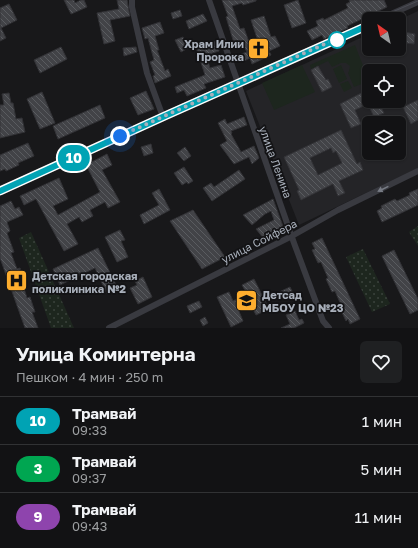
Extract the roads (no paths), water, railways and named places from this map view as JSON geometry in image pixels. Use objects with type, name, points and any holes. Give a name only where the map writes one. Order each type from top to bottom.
[{"type":"street","points":[[132,0],[132,6],[148,73],[163,117]]},
{"type":"street","name":"улица Ленина","points":[[209,0],[323,321],[329,328]]},
{"type":"street","points":[[396,12],[418,2]]},
{"type":"street","points":[[0,190],[237,82],[362,27]]},
{"type":"street","name":"улица Сойфера","points":[[109,328],[292,236],[338,210],[418,171]]},
{"type":"tram line","points":[[392,12],[418,1]]},
{"type":"tram line","points":[[0,188],[362,25]]},
{"type":"tram line","name":"10","points":[[0,191],[362,28]]},
{"type":"place","name":"Храм Илии Пророка","points":[[259,49]]},
{"type":"place","name":"Детская городская поликлиника №2","points":[[17,281]]},
{"type":"place","name":"Детсад МБОУ ЦО №23","points":[[247,300]]}]
